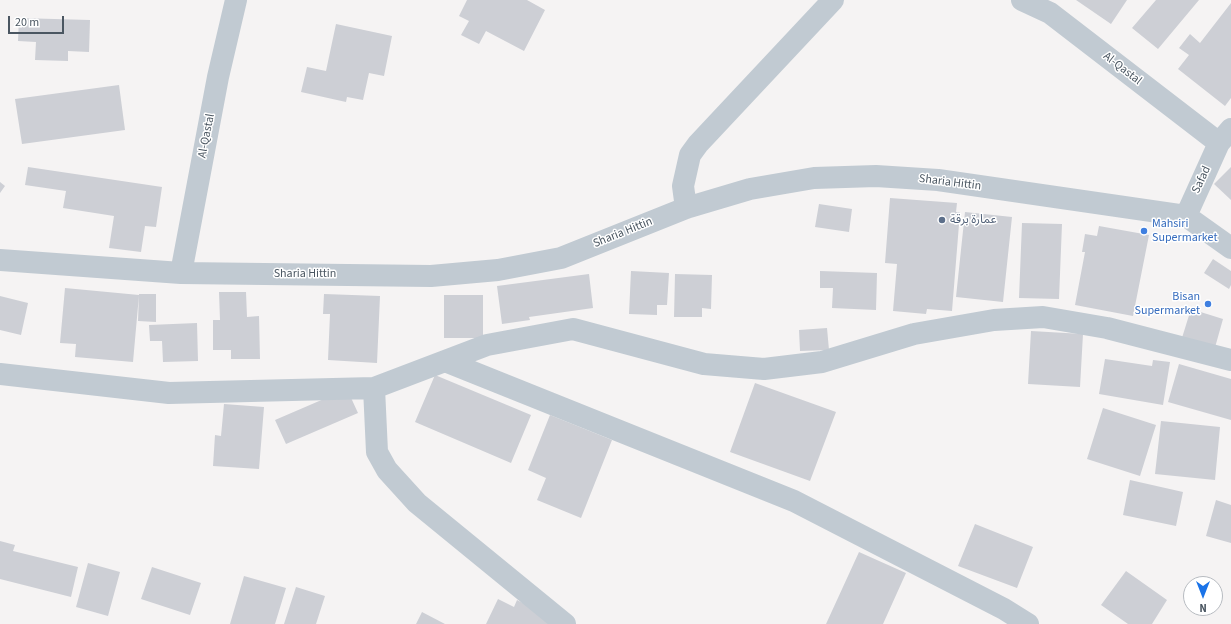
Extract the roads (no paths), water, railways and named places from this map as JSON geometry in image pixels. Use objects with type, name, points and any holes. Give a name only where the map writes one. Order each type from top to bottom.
[{"type":"street","name":"Al-Qastal","points":[[181,273],[218,78],[236,0]]},
{"type":"street","points":[[686,208],[683,186],[690,155],[698,144],[834,0]]},
{"type":"street","name":"Al-Qastal","points":[[1022,0],[1050,12],[1225,136]]},
{"type":"street","name":"Safad","points":[[1186,216],[1225,136]]},
{"type":"street","name":"Sharia Hittin","points":[[0,260],[181,273],[431,276],[498,270],[562,258],[686,208],[750,189],[814,178],[876,176],[938,180],[1186,216],[1231,248]]},
{"type":"street","points":[[0,374],[169,393],[374,388],[487,345],[573,329],[704,364],[764,370],[822,362],[914,334],[994,320],[1043,317],[1107,328],[1231,360]]},
{"type":"street","points":[[445,361],[794,501],[1004,609],[1028,624]]},
{"type":"street","points":[[374,388],[377,452],[387,470],[417,503],[565,624]]},
{"type":"place","name":"عمارة برقة","points":[[942,220]]},
{"type":"place","name":"Mahsiri Supermarket","points":[[1144,231]]},
{"type":"place","name":"Bisan Supermarket","points":[[1208,304]]}]
